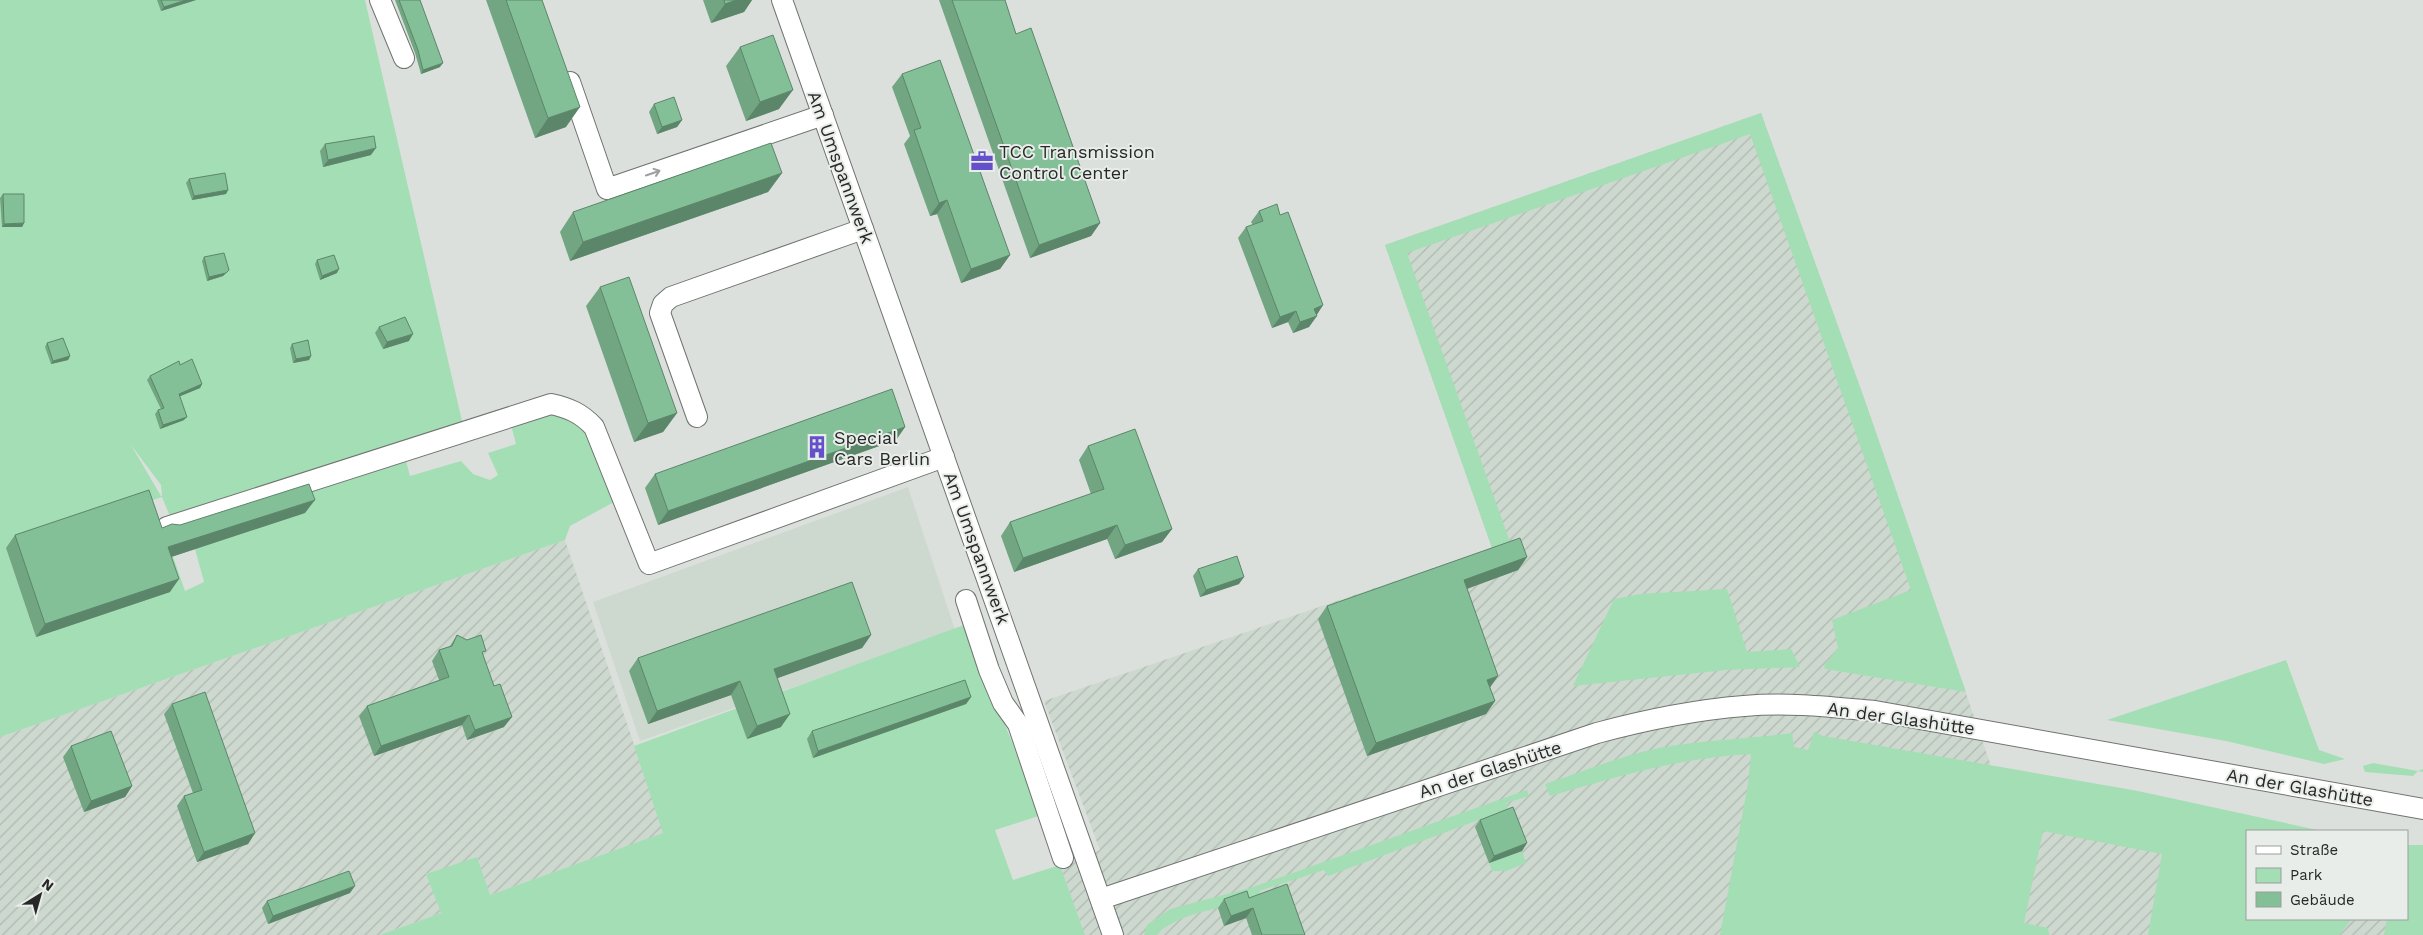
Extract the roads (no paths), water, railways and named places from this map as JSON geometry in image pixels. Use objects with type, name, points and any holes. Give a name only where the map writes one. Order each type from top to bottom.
[{"type":"street","points":[[380,0],[404,58]]},
{"type":"street","name":"Am Umspannwerk","points":[[782,0],[1113,935]]},
{"type":"street","points":[[563,63],[607,189],[823,115]]},
{"type":"street","points":[[697,417],[660,313],[663,304],[671,297],[863,229]]},
{"type":"street","points":[[167,527],[550,404],[568,408],[584,416],[594,428],[649,564],[944,457]]},
{"type":"street","points":[[966,600],[989,670],[1003,703],[1018,724],[1063,858]]},
{"type":"street","name":"An der Glashütte","points":[[1101,899],[1597,733],[1643,720],[1745,706],[1809,705],[1875,711],[2423,808]]},
{"type":"place","name":"TCC Transmission Control Center","points":[[982,161]]},
{"type":"place","name":"Special Cars Berlin","points":[[817,447]]}]
